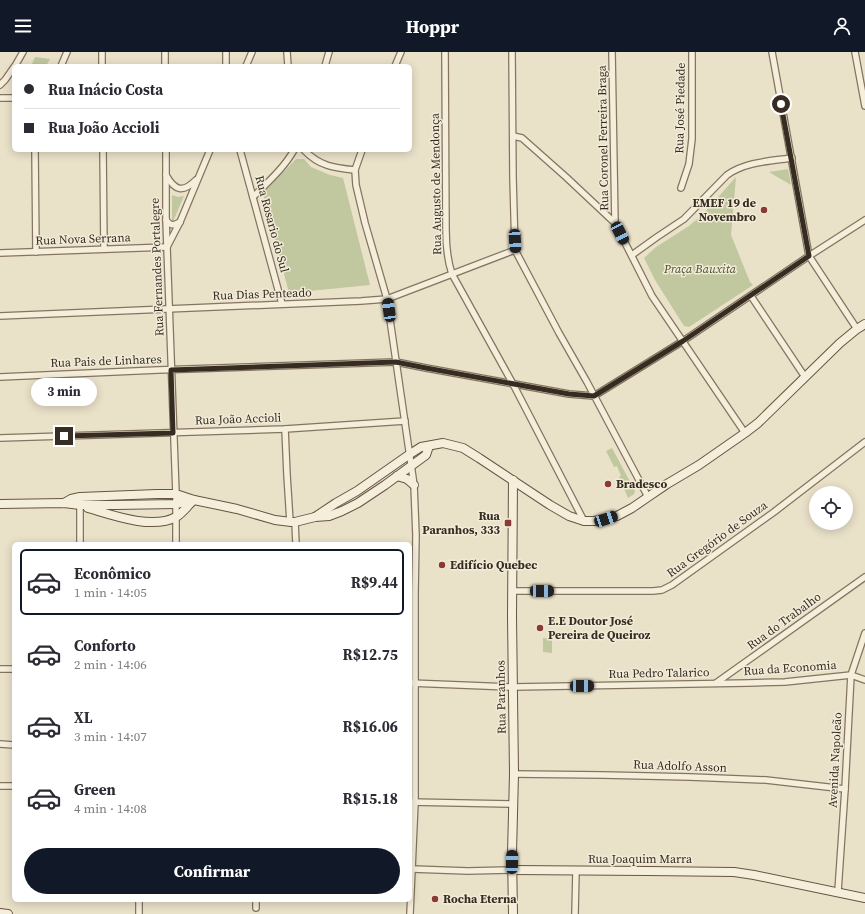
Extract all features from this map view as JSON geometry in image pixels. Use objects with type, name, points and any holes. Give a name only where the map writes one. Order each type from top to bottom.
[{"type":"street","points":[[16,64],[22,52]]},
{"type":"street","points":[[62,64],[67,52]]},
{"type":"street","points":[[102,52],[102,64]]},
{"type":"street","points":[[165,52],[165,64]]},
{"type":"street","points":[[226,52],[226,64]]},
{"type":"street","points":[[247,64],[252,52]]},
{"type":"street","points":[[287,52],[288,64]]},
{"type":"street","points":[[326,64],[330,52]]},
{"type":"street","points":[[397,64],[401,52]]},
{"type":"street","name":"Rua Augusto de Mendonça","points":[[445,52],[446,247],[452,274],[513,384],[584,521]]},
{"type":"street","points":[[512,52],[515,250],[648,497]]},
{"type":"street","name":"Rua Coronel Ferreira Braga","points":[[612,52],[615,223]]},
{"type":"street","name":"Rua José Piedade","points":[[681,188],[689,164],[691,144],[692,52]]},
{"type":"street","points":[[315,517],[357,491],[421,447],[443,443],[463,448],[569,516],[584,521],[594,522],[617,516],[699,465],[758,423],[840,343],[861,326],[809,256],[772,52]]},
{"type":"street","points":[[855,52],[865,106]]},
{"type":"street","points":[[0,85],[12,70]]},
{"type":"street","points":[[0,98],[12,98]]},
{"type":"street","points":[[513,136],[522,138],[615,223],[652,296],[745,433]]},
{"type":"street","points":[[35,152],[36,252]]},
{"type":"street","points":[[103,152],[104,249]]},
{"type":"street","name":"Rua Fernandes Portalegre","points":[[166,152],[166,220],[176,494],[176,542]]},
{"type":"street","points":[[167,247],[180,222],[209,152]]},
{"type":"street","name":"Rua Rosario do Sul","points":[[241,152],[282,304]]},
{"type":"street","points":[[253,197],[290,158],[293,152]]},
{"type":"street","points":[[306,152],[312,159],[322,164],[341,169],[355,170]]},
{"type":"street","points":[[361,152],[355,170],[356,186],[387,299],[414,485],[416,535],[412,683],[412,869]]},
{"type":"street","points":[[632,255],[684,219],[726,175],[733,170],[754,164],[792,158]]},
{"type":"street","points":[[166,174],[171,184],[176,188],[181,189],[190,185],[198,178]]},
{"type":"street","points":[[166,220],[171,225],[180,222]]},
{"type":"street","points":[[594,396],[683,341],[865,220]]},
{"type":"street","name":"Rua Nova Serrana","points":[[0,254],[167,247]]},
{"type":"street","name":"Rua Dias Penteado","points":[[0,316],[387,299],[515,250]]},
{"type":"street","points":[[751,296],[805,377]]},
{"type":"street","name":"Rua Pais de Linhares","points":[[0,377],[396,362],[569,394],[594,396]]},
{"type":"street","name":"Rua João Accioli","points":[[0,438],[285,429],[404,421]]},
{"type":"street","points":[[285,429],[287,475],[296,542]]},
{"type":"street","name":"Rua Gregório de Souza","points":[[512,591],[662,590],[672,585],[774,512],[865,442]]},
{"type":"street","points":[[64,502],[80,497],[176,494],[194,500],[220,505],[275,520],[293,522],[315,517],[329,516],[358,503],[426,455],[429,446]]},
{"type":"street","points":[[397,476],[407,479],[414,485]]},
{"type":"street","name":"Rua Paranhos","points":[[513,480],[513,914]]},
{"type":"street","points":[[0,504],[64,502],[80,505],[116,506],[176,504],[194,500]]},
{"type":"street","points":[[80,505],[118,517],[152,522],[164,521],[176,517],[194,500]]},
{"type":"street","points":[[80,505],[80,542]]},
{"type":"street","name":"Rua do Trabalho","points":[[716,684],[865,577]]},
{"type":"street","name":"Avenida Napoleão","points":[[838,891],[851,675],[865,633]]},
{"type":"street","points":[[0,669],[12,669]]},
{"type":"street","name":"Rua da Economia","points":[[716,684],[784,682],[851,675],[865,680]]},
{"type":"street","name":"Rua Pedro Talarico","points":[[412,683],[513,687],[716,684]]},
{"type":"street","points":[[0,744],[12,745]]},
{"type":"street","name":"Rua Adolfo Asson","points":[[514,774],[690,776],[766,780],[845,789]]},
{"type":"street","points":[[0,786],[12,786]]},
{"type":"street","points":[[413,802],[513,804]]},
{"type":"street","name":"Rua Joaquim Marra","points":[[412,869],[468,871],[647,870],[734,872],[838,891],[865,898]]},
{"type":"street","points":[[575,914],[576,871]]},
{"type":"street","points":[[139,902],[139,914]]},
{"type":"street","points":[[256,902],[256,908]]},
{"type":"street","points":[[410,914],[411,902]]},
{"type":"street","points":[[0,913],[8,914]]},
{"type":"green space","points":[[35,57],[50,59],[47,64],[32,64]]},
{"type":"green space","points":[[296,159],[304,159],[311,167],[330,175],[343,178],[370,285],[289,293],[263,193]]},
{"type":"green space","points":[[788,169],[791,185],[769,172]]},
{"type":"green space","name":"Praça Bauxita","points":[[736,177],[731,235],[750,282],[753,285],[689,327],[684,326],[655,280],[644,258],[656,247],[689,226],[702,215]]},
{"type":"green space","points":[[172,195],[178,197],[184,196],[172,224]]},
{"type":"green space","points":[[612,448],[635,491],[634,494],[628,498],[619,477],[621,476],[617,466],[614,467],[606,451]]},
{"type":"green space","points":[[543,638],[552,639],[552,653],[543,652]]},
{"type":"place","name":"EMEF 19 de Novembro","points":[[764,210]]},
{"type":"place","name":"Bradesco","points":[[608,484]]},
{"type":"place","name":"Rua Paranhos, 333","points":[[508,523]]},
{"type":"place","name":"Edifício Quebec","points":[[442,565]]},
{"type":"place","name":"E.E Doutor José Pereira de Queiroz","points":[[540,628]]},
{"type":"place","name":"Rocha Eterna","points":[[435,899]]},
{"type":"route","points":[[64,436],[173,433],[171,370],[396,362],[580,396],[594,396],[683,341],[809,256],[781,104]]}]
